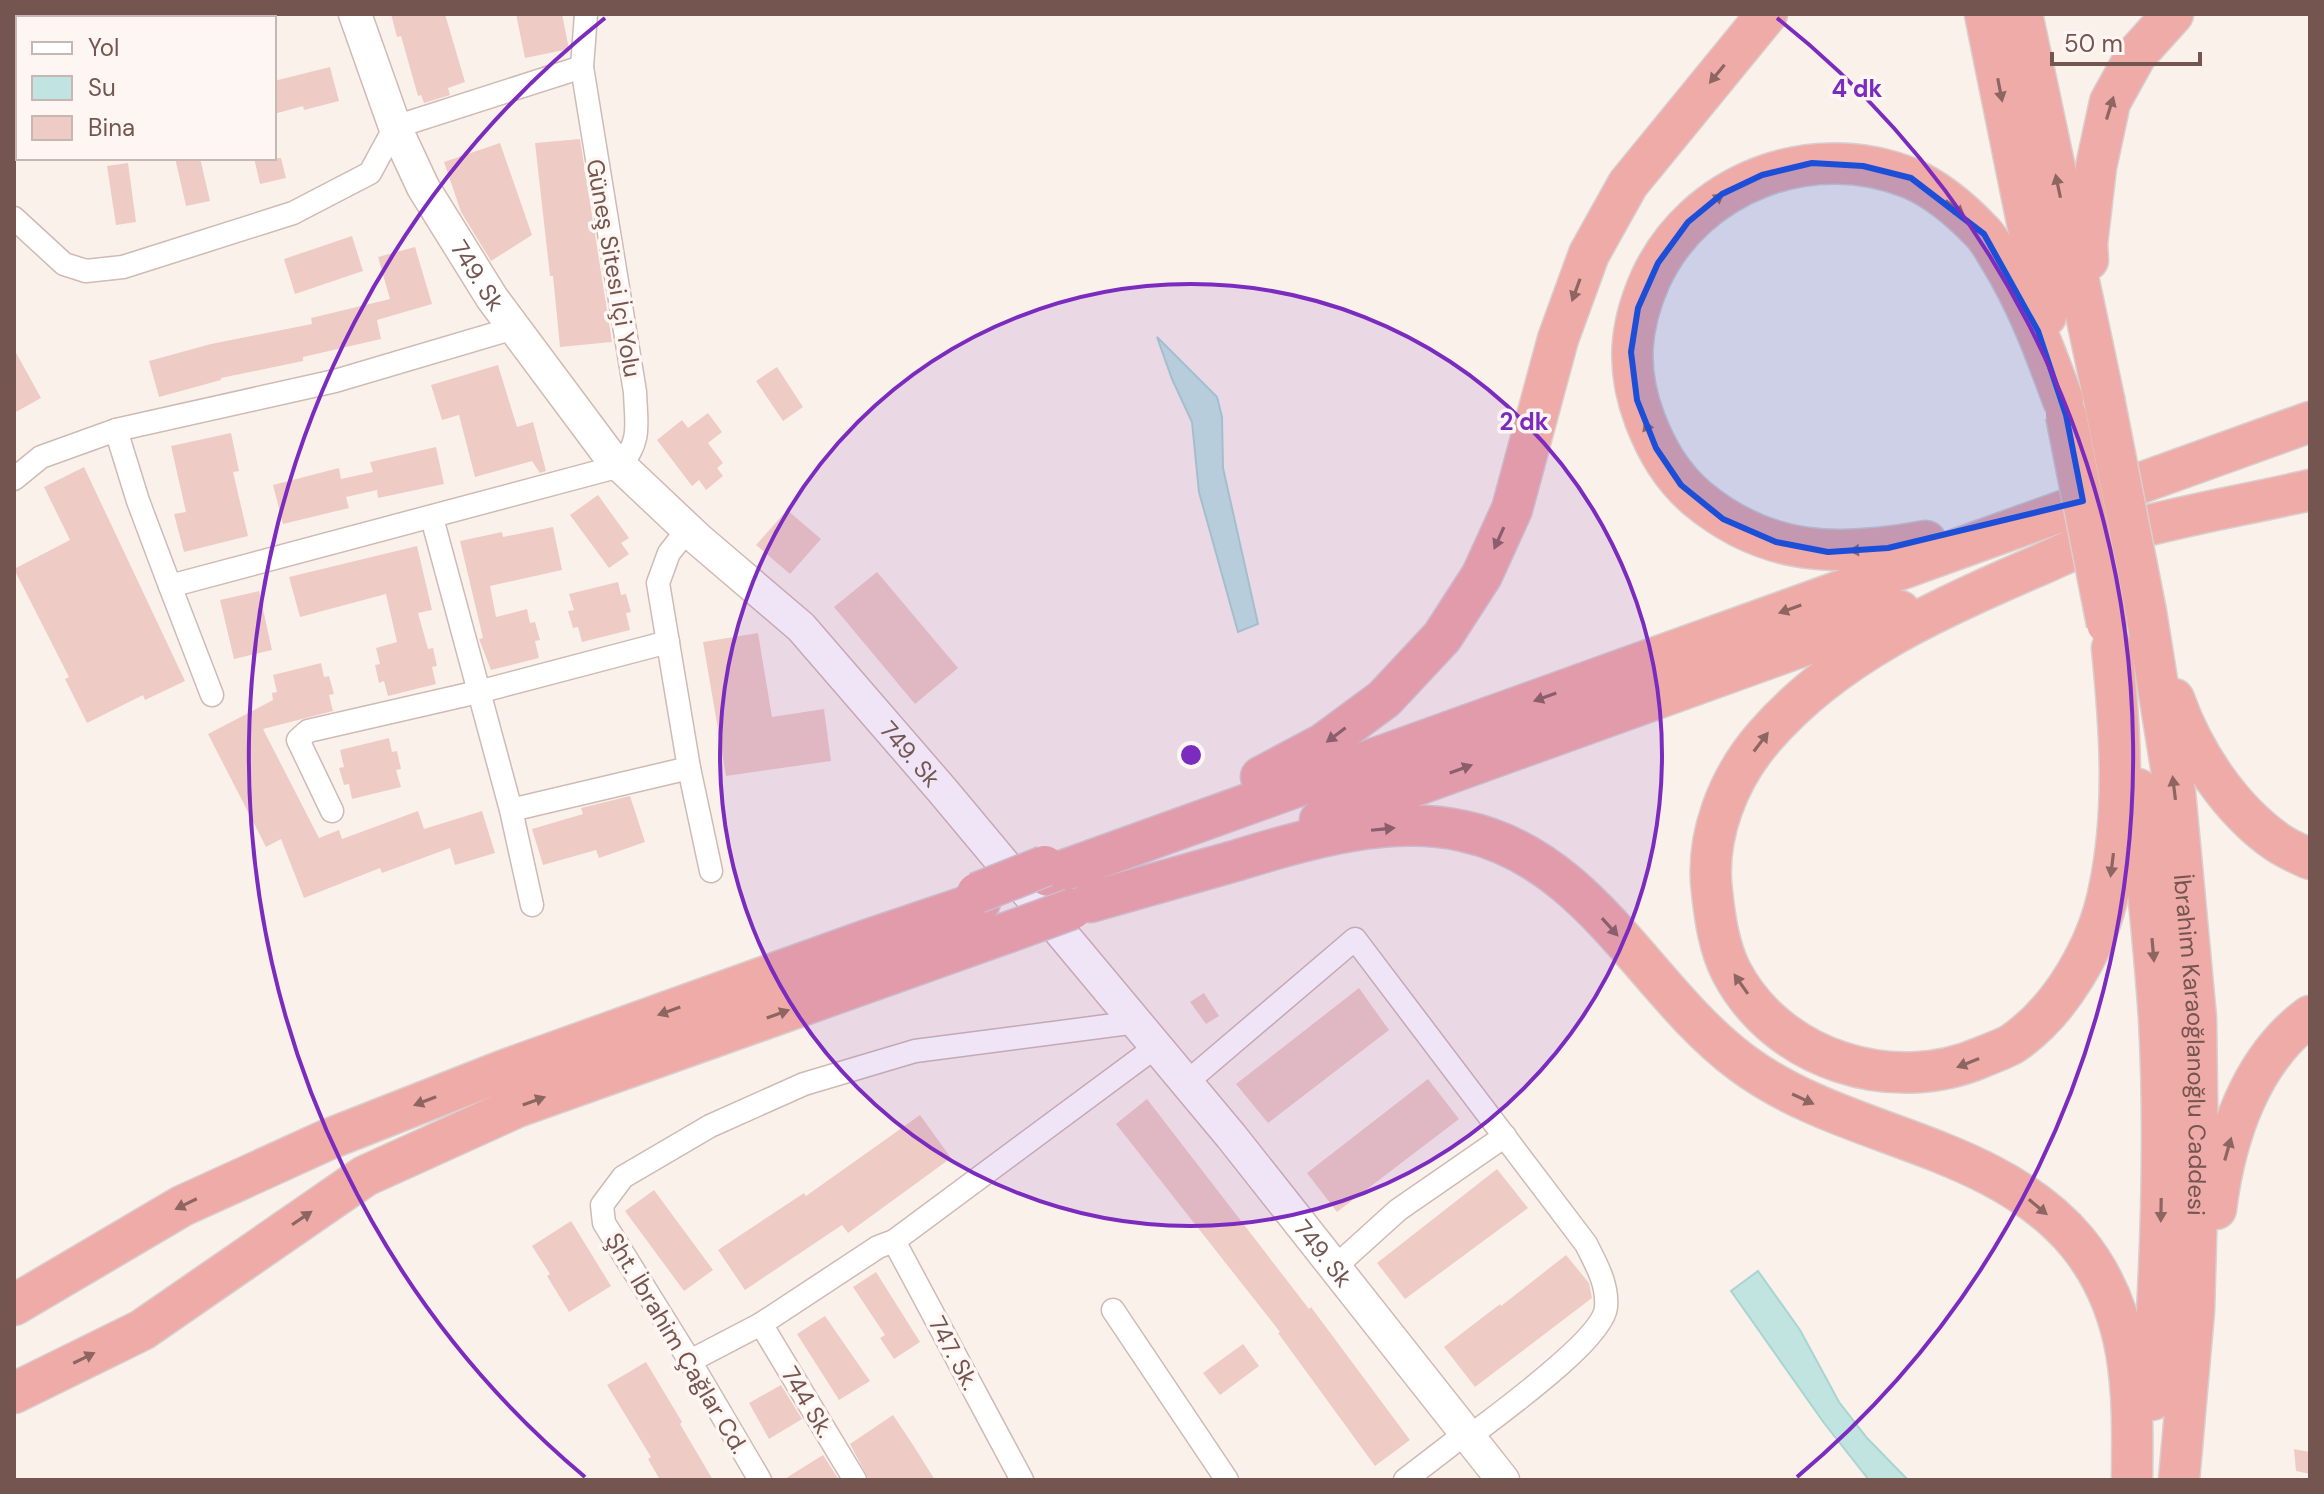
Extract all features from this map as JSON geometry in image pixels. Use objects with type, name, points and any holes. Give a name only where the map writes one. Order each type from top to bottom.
[{"type":"highway","points":[[1046,871],[1234,791],[1323,744],[1384,699],[1442,637],[1482,575],[1512,509],[1558,339],[1589,254],[1628,184],[1767,14]]},
{"type":"highway","points":[[1985,14],[2065,408],[2109,636],[2120,734],[2120,806],[2109,890],[2091,948],[2057,1003],[2012,1044],[1958,1068],[1900,1075],[1840,1064],[1797,1042],[1759,1010],[1731,971],[1716,925],[1710,876],[1715,829],[1733,783],[1763,738],[1805,694],[1878,643],[1956,601],[2110,535],[2310,490]]},
{"type":"highway","points":[[2022,14],[2102,389],[2147,620],[2177,709],[2205,764],[2235,805],[2278,843],[2310,859]]},
{"type":"highway","points":[[2102,389],[2087,244],[2096,167],[2110,102],[2136,55],[2173,14]]},
{"type":"highway","points":[[2065,408],[2038,331],[2014,280],[1984,234],[1950,204],[1911,178],[1863,166],[1812,163],[1762,175],[1722,194],[1688,222],[1658,263],[1638,308],[1631,352],[1637,400],[1656,448],[1681,485],[1723,519],[1776,542],[1828,552],[1888,548],[1950,537],[2100,497]]},
{"type":"highway","points":[[2138,483],[2250,433],[2310,402]]},
{"type":"highway","points":[[14,1305],[182,1206],[329,1139],[502,1071],[867,940],[1046,871],[2310,422]]},
{"type":"highway","points":[[14,1393],[142,1330],[365,1176],[517,1107],[2310,464]]},
{"type":"highway","name":"İbrahim Karaoğlanoğlu Caddesi","points":[[2147,620],[2175,792],[2196,1018],[2194,1311],[2181,1463]]},
{"type":"highway","name":"İbrahim Karaoğlanoğlu Caddesi","points":[[2109,636],[2138,784],[2159,1019],[2162,1159],[2159,1285],[2143,1480]]},
{"type":"highway","points":[[1081,906],[1273,850],[1345,833],[1407,826],[1463,830],[1508,846],[1550,869],[1596,911],[1695,1020],[1742,1063],[1797,1097],[1977,1168],[2034,1202],[2076,1241],[2107,1286],[2128,1349],[2132,1480]]},
{"type":"highway","points":[[2181,1463],[2219,1181],[2238,1113],[2262,1067],[2299,1024],[2310,1016]]},
{"type":"street","name":"749. Sk","points":[[355,14],[395,127],[423,187],[492,298],[609,455],[688,529],[801,627],[1187,1082],[1503,1480]]},
{"type":"street","name":"Güneş Sitesi İçi Yolu","points":[[586,14],[582,67],[635,392],[636,434],[633,451],[620,466]]},
{"type":"street","points":[[14,218],[64,264],[86,271],[123,267],[293,213],[370,173],[395,127],[582,67]]},
{"type":"street","points":[[14,479],[41,457],[116,430],[335,381],[514,328]]},
{"type":"street","points":[[116,430],[138,501],[212,695]]},
{"type":"street","points":[[170,586],[620,466]]},
{"type":"street","points":[[432,518],[511,810],[532,905]]},
{"type":"street","points":[[688,529],[669,553],[658,583],[689,768],[711,871]]},
{"type":"street","points":[[332,811],[298,740],[308,731],[478,692],[668,642]]},
{"type":"street","points":[[511,810],[689,768]]},
{"type":"street","points":[[1187,1082],[1355,939],[1586,1244],[1603,1277],[1606,1310],[1587,1341],[1468,1435],[1405,1480]]},
{"type":"street","points":[[690,1361],[761,1324],[886,1244],[1147,1034]]},
{"type":"street","name":"Şht. İbrahim Çağlar Cd.","points":[[760,1480],[604,1223],[602,1205],[623,1177],[710,1126],[804,1084],[915,1051],[1147,1034]]},
{"type":"street","points":[[1335,1267],[1398,1210],[1505,1136]]},
{"type":"street","name":"747. Sk.","points":[[886,1244],[1022,1480]]},
{"type":"street","points":[[1113,1310],[1227,1480]]},
{"type":"street","name":"744 Sk.","points":[[761,1324],[855,1480]]},
{"type":"highlighted area","points":[[1812,163],[1863,166],[1911,178],[1984,234],[2038,331],[2066,415],[2083,501],[1888,548],[1828,552],[1776,542],[1723,519],[1681,485],[1656,448],[1637,400],[1631,352],[1638,308],[1658,263],[1688,222],[1722,194],[1762,175]]},
{"type":"water","points":[[1157,337],[1217,397],[1222,417],[1223,468],[1258,624],[1238,632],[1199,492],[1192,422]]},
{"type":"water","points":[[1758,1271],[1800,1330],[1839,1402],[1867,1438],[1908,1480],[1869,1480],[1824,1423],[1731,1291]]},
{"type":"building","points":[[391,14],[445,14],[465,82],[448,88],[450,95],[424,103],[421,95],[418,96],[401,36],[397,37]]},
{"type":"building","points":[[516,14],[562,14],[569,49],[525,58]]},
{"type":"building","points":[[330,67],[339,101],[276,113],[276,80]]},
{"type":"building","points":[[580,139],[612,342],[560,347],[535,143]]},
{"type":"building","points":[[500,143],[532,235],[491,261],[461,212],[444,162]]},
{"type":"building","points":[[281,158],[286,178],[260,184],[254,160]]},
{"type":"building","points":[[175,160],[200,160],[210,201],[186,206]]},
{"type":"building","points":[[128,163],[136,222],[116,225],[107,166]]},
{"type":"building","points":[[352,236],[363,271],[295,294],[284,259]]},
{"type":"building","points":[[415,247],[432,304],[377,320],[381,339],[303,357],[303,361],[221,378],[159,397],[149,361],[211,344],[312,324],[311,318],[390,299],[378,257]]},
{"type":"building","points":[[14,349],[41,398],[14,413]]},
{"type":"building","points":[[498,365],[517,427],[533,422],[546,471],[540,473],[532,461],[475,477],[459,415],[442,420],[431,385]]},
{"type":"building","points":[[777,367],[803,407],[783,421],[756,381]]},
{"type":"building","points":[[708,413],[722,432],[708,443],[723,463],[717,468],[723,476],[706,490],[699,480],[692,486],[657,440],[682,420],[688,428]]},
{"type":"building","points":[[231,433],[239,471],[233,472],[248,536],[184,552],[174,514],[186,512],[171,446]]},
{"type":"building","points":[[436,447],[444,484],[378,498],[377,490],[346,497],[349,508],[283,524],[273,485],[339,468],[341,479],[373,472],[370,462]]},
{"type":"building","points":[[84,467],[185,681],[145,700],[143,695],[87,723],[65,679],[69,677],[14,569],[70,540],[44,487]]},
{"type":"building","points":[[598,495],[629,538],[621,543],[629,554],[609,568],[570,515]]},
{"type":"building","points":[[787,510],[821,539],[790,574],[756,545]]},
{"type":"building","points":[[553,527],[562,570],[490,586],[496,617],[527,609],[530,623],[535,622],[540,640],[535,641],[539,658],[491,670],[479,639],[483,638],[460,541],[502,532],[503,537]]},
{"type":"building","points":[[417,546],[432,610],[418,613],[428,649],[433,648],[437,666],[432,667],[436,684],[388,696],[384,681],[379,683],[375,665],[380,664],[376,648],[397,642],[386,594],[300,617],[289,577]]},
{"type":"building","points":[[877,572],[958,668],[915,704],[834,607]]},
{"type":"building","points":[[618,582],[621,595],[626,594],[631,612],[626,613],[630,630],[582,642],[578,627],[573,628],[568,611],[574,610],[569,594]]},
{"type":"building","points":[[259,591],[272,650],[234,659],[220,600]]},
{"type":"building","points":[[758,633],[772,717],[824,709],[831,761],[726,776],[703,642]]},
{"type":"building","points":[[321,663],[324,677],[329,676],[334,694],[329,695],[333,711],[263,729],[319,838],[339,830],[342,839],[418,811],[424,829],[482,811],[495,853],[455,865],[450,848],[382,873],[380,868],[304,898],[281,839],[266,847],[208,734],[273,700],[272,693],[277,692],[273,675]]},
{"type":"building","points":[[389,738],[392,752],[397,751],[401,769],[396,770],[401,787],[352,799],[349,784],[344,785],[339,768],[344,767],[340,750]]},
{"type":"building","points":[[630,796],[645,842],[599,858],[596,850],[543,865],[532,829],[583,814],[581,808]]},
{"type":"building","points":[[1359,988],[1389,1030],[1268,1123],[1236,1084]]},
{"type":"building","points":[[1204,993],[1219,1016],[1206,1024],[1190,1002]]},
{"type":"building","points":[[1428,1079],[1459,1119],[1337,1212],[1307,1173]]},
{"type":"building","points":[[1147,1099],[1309,1309],[1311,1307],[1410,1440],[1375,1466],[1280,1332],[1116,1124]]},
{"type":"building","points":[[920,1115],[951,1158],[848,1233],[842,1225],[745,1290],[718,1250],[804,1193],[806,1196]]},
{"type":"building","points":[[1497,1169],[1528,1208],[1405,1299],[1377,1263]]},
{"type":"building","points":[[654,1190],[713,1270],[684,1291],[625,1211]]},
{"type":"building","points":[[571,1221],[611,1286],[569,1312],[532,1246]]},
{"type":"building","points":[[1566,1255],[1589,1283],[1592,1298],[1475,1387],[1444,1347]]},
{"type":"building","points":[[876,1272],[920,1342],[894,1359],[880,1338],[885,1335],[853,1287]]},
{"type":"building","points":[[825,1316],[870,1381],[839,1400],[797,1334]]},
{"type":"building","points":[[1243,1344],[1259,1366],[1220,1395],[1203,1373]]},
{"type":"building","points":[[646,1362],[713,1480],[660,1480],[648,1459],[651,1457],[607,1385]]},
{"type":"building","points":[[781,1385],[802,1419],[769,1439],[749,1403]]},
{"type":"building","points":[[893,1415],[935,1480],[869,1480],[850,1444]]},
{"type":"building","points":[[2294,1449],[2310,1452],[2310,1474],[2296,1471]]},
{"type":"building","points":[[823,1455],[839,1480],[783,1480]]}]
